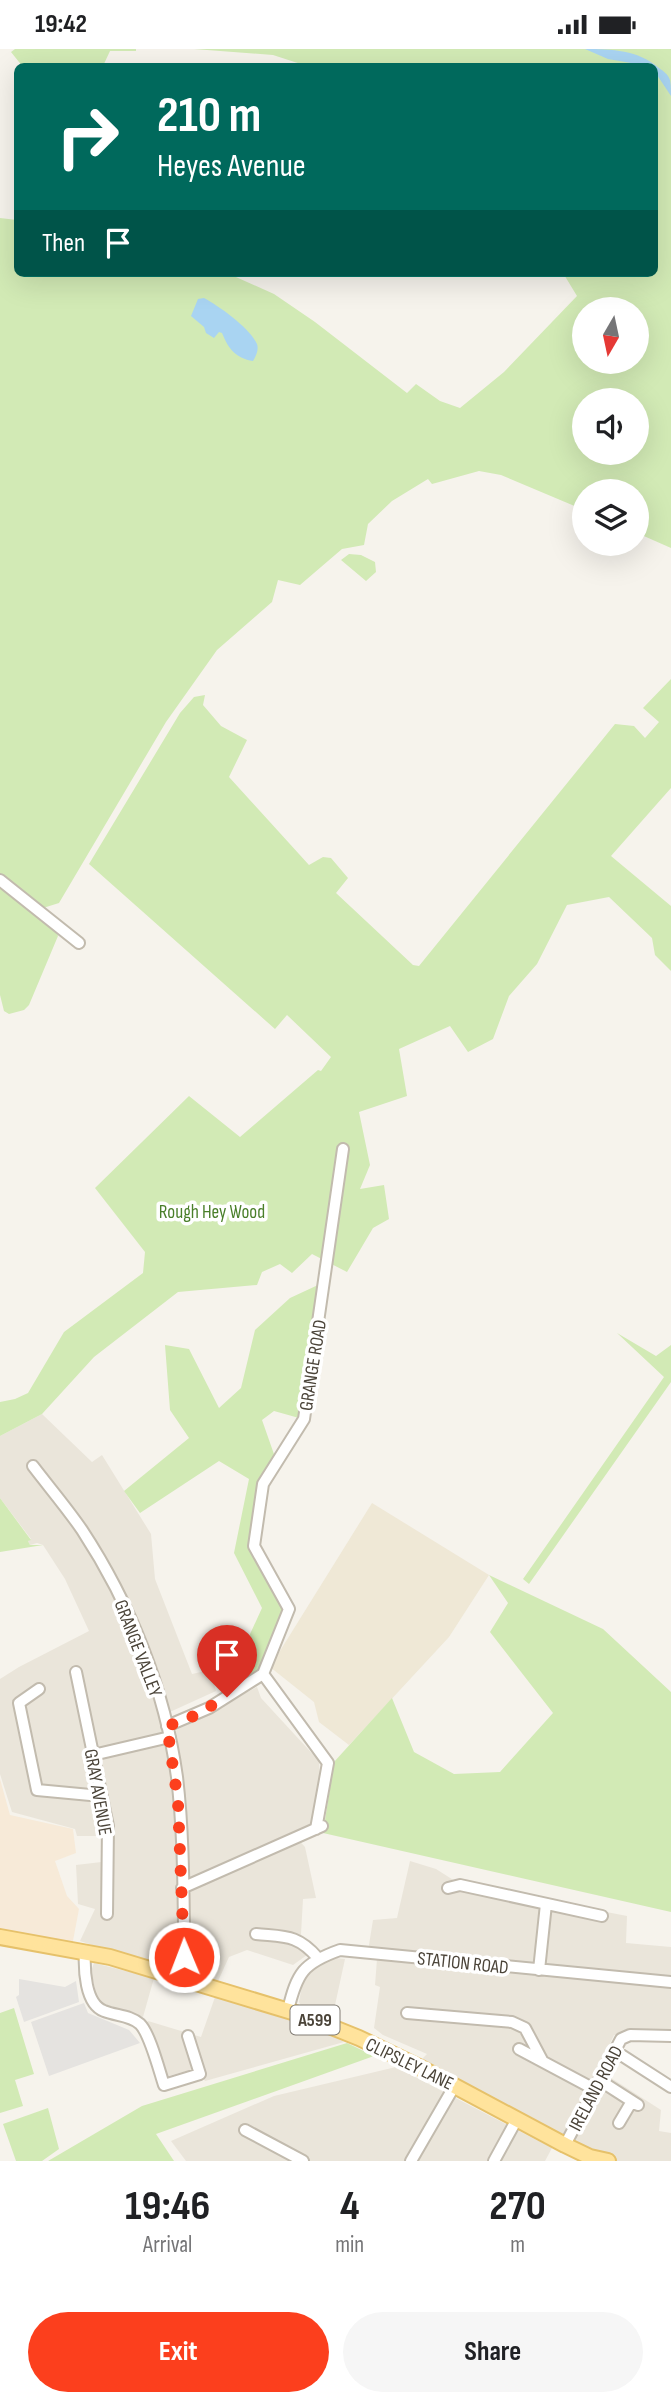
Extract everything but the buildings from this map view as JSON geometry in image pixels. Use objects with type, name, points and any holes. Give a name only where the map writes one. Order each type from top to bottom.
[{"type":"main road","name":"CLIPSLEY LANE","points":[[0,1937],[110,1957],[288,2010],[359,2038],[455,2085],[565,2145],[590,2157],[608,2161]]},
{"type":"street","points":[[0,880],[79,943]]},
{"type":"street","name":"GRANGE ROAD","points":[[264,1674],[289,1609],[254,1546],[264,1484],[304,1419],[343,1149]]},
{"type":"street","name":"GRANGE VALLEY","points":[[33,1466],[81,1529],[111,1577],[153,1676],[169,1732],[177,1779],[185,1980]]},
{"type":"street","name":"GRAY AVENUE","points":[[76,1672],[108,1826],[107,1914]]},
{"type":"street","points":[[93,1755],[169,1732],[264,1674],[328,1763],[319,1827],[182,1888]]},
{"type":"street","points":[[38,1689],[19,1703],[37,1790],[101,1796]]},
{"type":"street","points":[[446,1889],[460,1885],[602,1916]]},
{"type":"street","points":[[539,1970],[546,1905]]},
{"type":"street","points":[[264,1947],[261,1934],[295,1938],[318,1958],[301,1973],[288,2010]]},
{"type":"street","name":"STATION ROAD","points":[[318,1958],[340,1950],[671,1982]]},
{"type":"street","points":[[85,1952],[85,1970],[94,2004],[103,2011],[131,2019],[143,2028],[164,2085],[200,2074],[188,2036]]},
{"type":"street","points":[[407,2013],[512,2022],[525,2028],[542,2060]]},
{"type":"street","name":"IRELAND ROAD","points":[[565,2145],[621,2039],[626,2036],[671,2036]]},
{"type":"street","points":[[193,2050],[205,2047]]},
{"type":"street","points":[[519,2049],[635,2103],[619,2123]]},
{"type":"street","points":[[615,2051],[671,2087]]},
{"type":"street","points":[[411,2161],[455,2085]]},
{"type":"street","points":[[494,2161],[517,2119]]},
{"type":"street","points":[[245,2130],[303,2161]]},
{"type":"shaded area","points":[[42,1414],[92,1462],[102,1455],[151,1534],[155,1579],[192,1674],[210,1670],[216,1691],[161,1716],[170,1755],[176,1819],[186,1818],[175,1731],[257,1687],[261,1698],[319,1761],[322,1812],[318,1825],[294,1835],[305,1847],[316,1898],[303,1899],[301,1934],[307,1955],[293,1965],[247,1950],[229,1957],[218,1981],[143,1962],[80,1941],[95,1909],[78,1904],[76,1865],[110,1861],[110,1836],[77,1836],[75,1829],[12,1812],[0,1774],[0,1679],[89,1631],[65,1579],[43,1545],[30,1545],[28,1541],[31,1539],[0,1498],[0,1436]]},
{"type":"shaded area","points":[[372,1503],[489,1575],[449,1637],[349,1745],[319,1722],[314,1702],[270,1667]]},
{"type":"shaded area","points":[[0,1779],[10,1815],[73,1829],[76,1853],[55,1861],[67,1896],[79,1909],[72,1946],[0,1932]]},
{"type":"shaded area","points":[[410,1861],[436,1869],[458,1883],[627,1916],[626,1943],[671,1947],[671,2037],[614,2035],[564,2139],[419,2062],[427,2054],[383,2035],[374,2028],[380,1987],[375,1985],[377,1959],[367,1957],[373,1920],[397,1918]]},
{"type":"shaded area","points":[[336,1958],[345,1959],[332,2019],[303,2010],[299,2002],[303,1980],[316,1966]]},
{"type":"shaded area","points":[[94,1963],[154,1978],[143,2017],[98,2002],[91,1971]]},
{"type":"shaded area","points":[[19,1979],[65,1987],[76,1981],[79,2002],[24,2022],[16,1997],[19,1995]]},
{"type":"shaded area","points":[[215,1997],[312,2026],[344,2042],[205,2081],[197,2068],[165,2077],[147,2025],[148,2021],[201,2037]]},
{"type":"shaded area","points":[[84,2003],[88,2013],[129,2030],[140,2043],[49,2076],[31,2022]]},
{"type":"shaded area","points":[[396,2067],[552,2148],[545,2161],[186,2161],[171,2141],[274,2096]]},
{"type":"shaded area","points":[[608,2076],[661,2110],[659,2131],[671,2133],[671,2161],[617,2161],[569,2145]]},
{"type":"green space","points":[[15,49],[136,49],[110,51],[104,63],[20,63],[11,52]]},
{"type":"green space","points":[[194,49],[671,49],[671,548],[649,538],[649,479],[572,479],[572,505],[501,475],[479,471],[432,484],[428,479],[392,501],[368,524],[364,545],[342,549],[300,585],[278,580],[272,602],[217,650],[166,722],[59,903],[43,908],[0,875],[0,218],[14,220],[14,277],[236,277],[274,294],[407,393],[416,384],[440,401],[460,408],[504,372],[572,301],[572,375],[649,375],[649,297],[576,297],[565,277],[658,277],[658,63],[298,63],[273,55]]},
{"type":"green space","points":[[349,554],[361,555],[375,562],[376,572],[366,581],[341,560]]},
{"type":"green space","name":"Rough Hey Wood","points":[[671,679],[671,788],[611,856],[671,906],[671,971],[655,955],[652,938],[609,897],[567,905],[537,964],[509,996],[493,1039],[468,1052],[450,1026],[399,1049],[407,1096],[359,1112],[370,1165],[360,1189],[384,1185],[389,1219],[373,1228],[347,1272],[312,1254],[292,1273],[280,1264],[262,1272],[257,1285],[178,1292],[94,1357],[42,1414],[0,1436],[0,1402],[28,1393],[64,1332],[143,1273],[145,1252],[95,1188],[189,1096],[240,1137],[318,1070],[321,1071],[331,1057],[287,1015],[275,1029],[89,864],[180,713],[194,697],[205,695],[203,705],[221,726],[247,740],[229,777],[309,865],[323,857],[331,858],[348,878],[336,893],[413,965],[419,966],[615,724],[634,726],[645,738],[659,722],[643,708]]},
{"type":"green space","points":[[0,885],[56,930],[58,936],[29,1005],[24,1010],[9,1014],[4,1011],[0,995]]},
{"type":"green space","points":[[318,1285],[299,1418],[274,1411],[262,1420],[275,1457],[258,1484],[248,1544],[284,1609],[260,1670],[243,1677],[235,1667],[262,1608],[234,1553],[249,1479],[219,1461],[140,1513],[124,1491],[189,1438],[170,1410],[165,1345],[189,1349],[219,1408],[241,1388],[255,1330],[290,1298]]},
{"type":"green space","points":[[617,1333],[656,1356],[671,1345],[671,1382],[529,1584],[523,1579],[664,1377]]},
{"type":"green space","points":[[0,1498],[31,1540],[28,1541],[30,1545],[43,1545],[0,1552]]},
{"type":"green space","points":[[489,1575],[603,1629],[671,1692],[671,1912],[323,1833],[334,1762],[392,1698],[414,1752],[454,1774],[500,1772],[553,1713],[490,1632],[508,1603]]},
{"type":"green space","points":[[14,2008],[34,2074],[15,2080],[23,2106],[0,2113],[0,2013]]},
{"type":"green space","points":[[347,2043],[374,2056],[156,2134],[174,2161],[48,2161],[142,2106]]},
{"type":"green space","points":[[48,2108],[59,2149],[42,2161],[16,2161],[3,2124]]},
{"type":"water","points":[[585,49],[624,52],[652,63],[631,63],[608,59]]},
{"type":"water","points":[[658,67],[669,78],[671,96],[658,76]]},
{"type":"water","points":[[204,298],[248,331],[258,348],[253,361],[234,352],[222,333],[219,332],[214,338],[206,333],[204,327],[191,316],[198,299]]},
{"type":"route","points":[[184,1957],[177,1779],[167,1726],[186,1720],[227,1697]]}]
